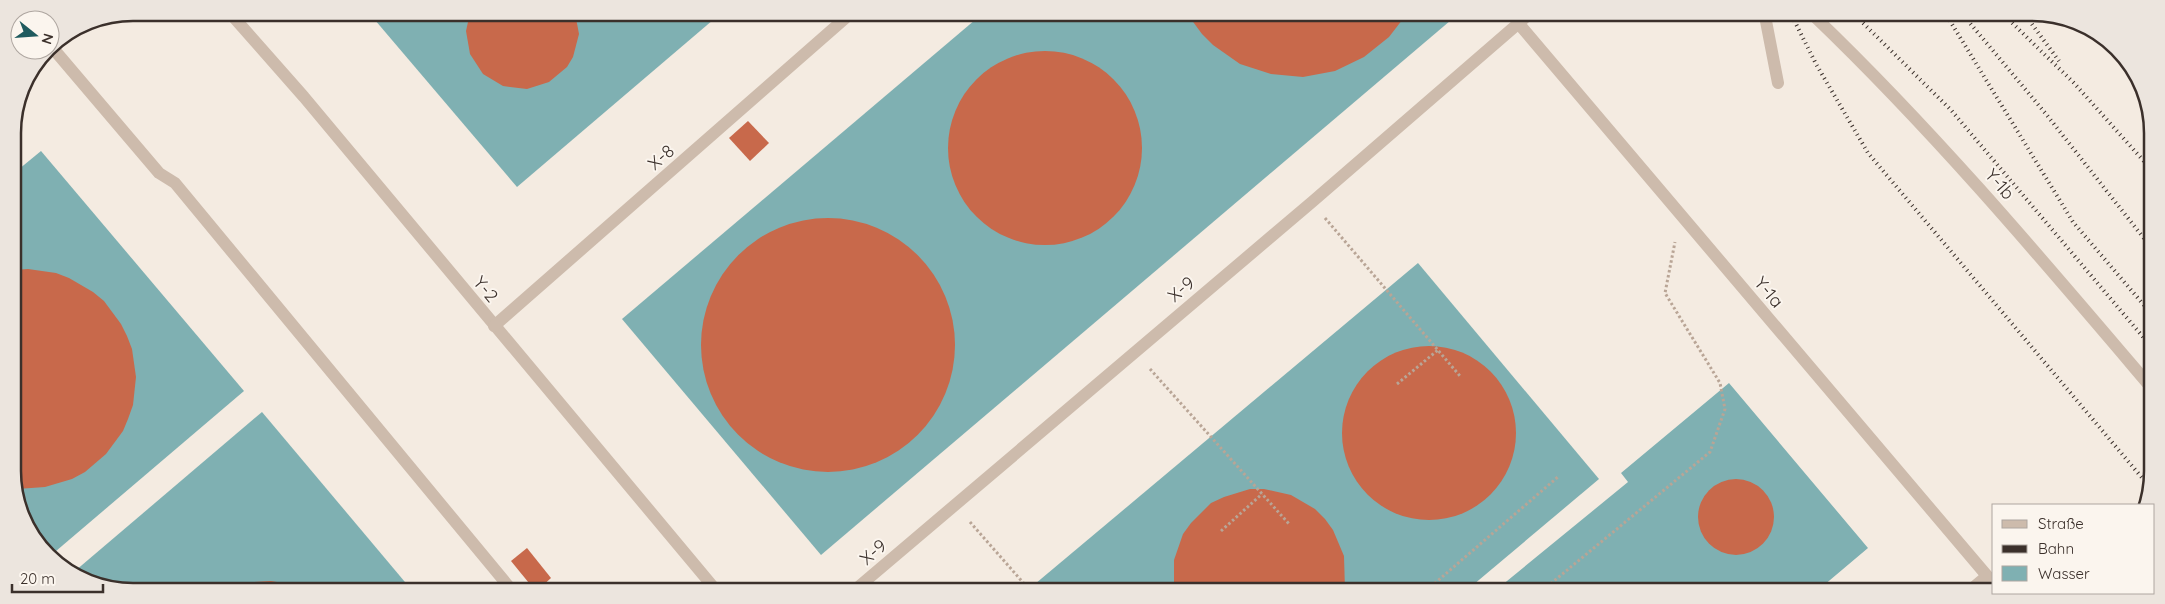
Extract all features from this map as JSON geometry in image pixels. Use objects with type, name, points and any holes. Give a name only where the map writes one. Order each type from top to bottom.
[{"type":"street","name":"Y-2","points":[[237,21],[304,97],[710,583]]},
{"type":"street","name":"X-8","points":[[494,326],[842,21]]},
{"type":"street","name":"X-9","points":[[863,583],[1312,202],[1521,21]]},
{"type":"street","name":"Y-1a","points":[[1525,21],[1686,222],[1990,580]]},
{"type":"street","points":[[1766,21],[1778,83]]},
{"type":"street","name":"Y-1b","points":[[1819,21],[1868,68],[1975,182],[2144,379]]},
{"type":"street","points":[[60,57],[159,173],[175,184],[506,583]]},
{"type":"path","points":[[1312,202],[1460,376]]},
{"type":"path","points":[[1551,583],[1710,452],[1725,410],[1720,384],[1665,293],[1674,244],[1686,222]]},
{"type":"path","points":[[1397,384],[1438,350]]},
{"type":"path","points":[[1134,352],[1290,525]]},
{"type":"path","points":[[1435,583],[1559,476]]},
{"type":"path","points":[[1221,530],[1262,494]]},
{"type":"path","points":[[955,504],[1024,583]]},
{"type":"water","points":[[376,21],[712,21],[517,187]]},
{"type":"water","points":[[974,21],[1450,21],[821,555],[622,319]]},
{"type":"water","points":[[41,151],[244,391],[56,551],[36,527],[27,507],[22,485],[21,167]]},
{"type":"water","points":[[1418,263],[1599,479],[1475,583],[1036,583]]},
{"type":"water","points":[[1729,383],[1868,548],[1826,583],[1505,583],[1628,482],[1621,473]]},
{"type":"water","points":[[262,412],[406,583],[134,583],[104,579],[78,568]]},
{"type":"building","points":[[468,21],[577,21],[579,34],[573,57],[567,67],[549,82],[527,89],[503,86],[483,74],[470,54],[466,31]]},
{"type":"building","points":[[1192,21],[1401,21],[1389,37],[1364,57],[1335,71],[1303,77],[1271,74],[1240,64],[1213,45]]},
{"type":"building","points":[[1045,51],[1064,53],[1091,63],[1106,73],[1120,87],[1134,111],[1140,129],[1142,148],[1140,167],[1130,194],[1120,209],[1106,223],[1082,237],[1064,243],[1045,245],[1026,243],[999,233],[984,223],[970,209],[956,185],[950,167],[948,148],[950,129],[960,102],[970,87],[984,73],[1008,59],[1026,53]]},
{"type":"building","points":[[748,121],[769,143],[750,161],[729,138]]},
{"type":"building","points":[[828,218],[853,221],[877,228],[888,233],[918,255],[940,285],[945,296],[952,320],[955,345],[952,370],[945,394],[940,405],[918,435],[888,457],[877,462],[853,469],[828,472],[803,469],[779,462],[768,457],[738,435],[716,405],[711,394],[704,370],[701,345],[704,320],[711,296],[716,285],[738,255],[768,233],[779,228],[803,221]]},
{"type":"building","points":[[21,270],[56,273],[93,292],[104,301],[121,324],[127,336],[132,349],[136,377],[133,405],[128,419],[123,431],[106,454],[85,472],[72,479],[45,487],[22,488],[21,470]]},
{"type":"building","points":[[1429,346],[1446,348],[1462,353],[1484,366],[1496,378],[1512,408],[1516,433],[1514,450],[1509,466],[1496,488],[1484,500],[1454,516],[1429,520],[1412,518],[1396,513],[1374,500],[1362,488],[1346,458],[1342,433],[1344,416],[1349,400],[1362,378],[1374,366],[1404,350]]},
{"type":"building","points":[[1736,479],[1750,482],[1763,490],[1771,503],[1774,517],[1771,531],[1763,544],[1750,552],[1736,555],[1722,552],[1709,544],[1701,531],[1698,517],[1701,503],[1709,490],[1722,482]]},
{"type":"building","points":[[1250,489],[1264,489],[1291,495],[1315,509],[1333,530],[1344,556],[1345,583],[1174,583],[1174,560],[1183,534],[1211,503]]},
{"type":"building","points":[[527,548],[551,578],[546,583],[529,583],[511,561]]},
{"type":"building","points":[[271,581],[283,583],[251,583]]},
{"type":"railway","points":[[1794,21],[1816,64],[1868,153],[2143,479]]},
{"type":"railway","points":[[1861,21],[1951,110],[2144,338]]},
{"type":"railway","points":[[1950,21],[2073,222],[2144,305]]},
{"type":"railway","points":[[1968,21],[2046,114],[2144,238]]},
{"type":"railway","points":[[2010,21],[2074,83],[2144,161]]},
{"type":"railway","points":[[2030,21],[2059,61]]}]
